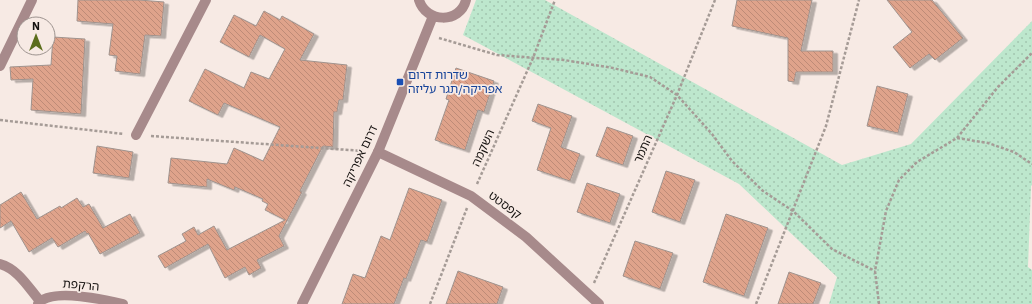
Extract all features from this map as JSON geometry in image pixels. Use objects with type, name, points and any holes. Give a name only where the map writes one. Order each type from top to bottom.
[{"type":"street","points":[[0,66],[32,0]]},
{"type":"street","points":[[136,135],[206,0]]},
{"type":"street","points":[[419,0],[423,9],[433,16],[441,18],[448,18],[455,15],[461,10],[466,0]]},
{"type":"street","name":"דרום אפריקה","points":[[302,304],[378,152],[433,16]]},
{"type":"street","name":"קפסטט","points":[[378,152],[471,196],[526,237],[599,304]]},
{"type":"street","points":[[0,264],[6,266],[18,275],[39,303]]},
{"type":"street","name":"הרקפת","points":[[39,303],[57,296],[85,296],[123,304]]},
{"type":"path","name":"השקמה","points":[[430,304],[471,196],[533,58],[555,0]]},
{"type":"path","name":"התמר","points":[[589,294],[677,95],[715,0]]},
{"type":"path","points":[[756,304],[826,126],[859,0]]},
{"type":"path","points":[[427,34],[497,55],[564,60],[613,68],[650,77],[677,95],[712,134],[732,161],[763,191],[793,211],[832,248],[875,271]]},
{"type":"path","points":[[879,304],[875,271],[886,211],[899,180],[917,162],[957,138],[998,87],[1032,54]]},
{"type":"path","points":[[0,120],[136,135],[378,152]]},
{"type":"path","points":[[957,138],[988,143],[1014,152],[1032,164]]},
{"type":"green space","points":[[476,0],[545,0],[842,165],[911,144],[1032,21],[1032,185],[1028,267],[1032,270],[1032,304],[829,304],[837,277],[739,184],[463,35]]},
{"type":"building","points":[[78,0],[139,0],[164,2],[161,36],[145,35],[140,74],[115,71],[117,56],[109,55],[113,24],[77,21]]},
{"type":"building","points":[[737,0],[812,0],[801,51],[833,51],[833,72],[796,72],[794,82],[788,81],[788,38],[732,26]]},
{"type":"building","points":[[887,0],[932,0],[963,38],[935,60],[929,54],[910,68],[893,47],[912,32]]},
{"type":"building","points":[[264,11],[280,20],[282,16],[314,34],[300,60],[347,65],[343,100],[339,100],[337,112],[334,112],[333,147],[323,146],[300,191],[302,192],[279,236],[284,246],[257,260],[261,268],[249,275],[245,267],[225,278],[208,244],[165,268],[158,256],[186,241],[182,234],[194,227],[198,235],[214,226],[227,250],[285,220],[265,210],[268,204],[262,201],[263,199],[235,187],[234,190],[207,179],[207,187],[168,183],[171,158],[227,164],[234,148],[263,161],[280,127],[224,103],[218,115],[189,101],[205,69],[244,88],[251,72],[269,79],[285,49],[260,35],[249,57],[220,42],[234,15],[256,26]]},
{"type":"building","points":[[56,37],[85,39],[81,114],[31,110],[33,79],[11,80],[10,67],[51,65],[52,56],[56,56]]},
{"type":"building","points":[[456,68],[494,81],[484,112],[478,110],[465,150],[435,140],[449,100],[446,99]]},
{"type":"building","points":[[877,86],[908,94],[898,133],[867,126]]},
{"type":"building","points":[[538,104],[572,116],[561,147],[580,154],[570,181],[537,170],[551,128],[532,121]]},
{"type":"building","points":[[607,127],[633,136],[623,165],[596,156]]},
{"type":"building","points":[[97,146],[133,152],[129,178],[93,173]]},
{"type":"building","points":[[666,171],[695,180],[680,222],[652,212]]},
{"type":"building","points":[[587,183],[620,194],[610,223],[577,212]]},
{"type":"building","points":[[409,188],[442,200],[427,242],[421,240],[406,279],[404,278],[394,304],[342,304],[353,274],[365,278],[381,236],[390,240]]},
{"type":"building","points":[[21,192],[37,219],[60,206],[61,208],[77,198],[83,207],[89,204],[103,228],[130,214],[140,233],[100,254],[88,233],[87,234],[85,231],[58,247],[52,238],[29,252],[11,221],[0,228],[0,205]]},
{"type":"building","points":[[726,214],[768,228],[744,296],[703,282]]},
{"type":"building","points":[[635,241],[673,253],[660,289],[623,276]]},
{"type":"building","points":[[458,271],[503,287],[497,304],[446,304]]},
{"type":"building","points":[[789,272],[821,283],[813,304],[778,304]]},
{"type":"place","name":"שדרות דרום אפריקה/תגר עליזה","points":[[400,82]]}]
